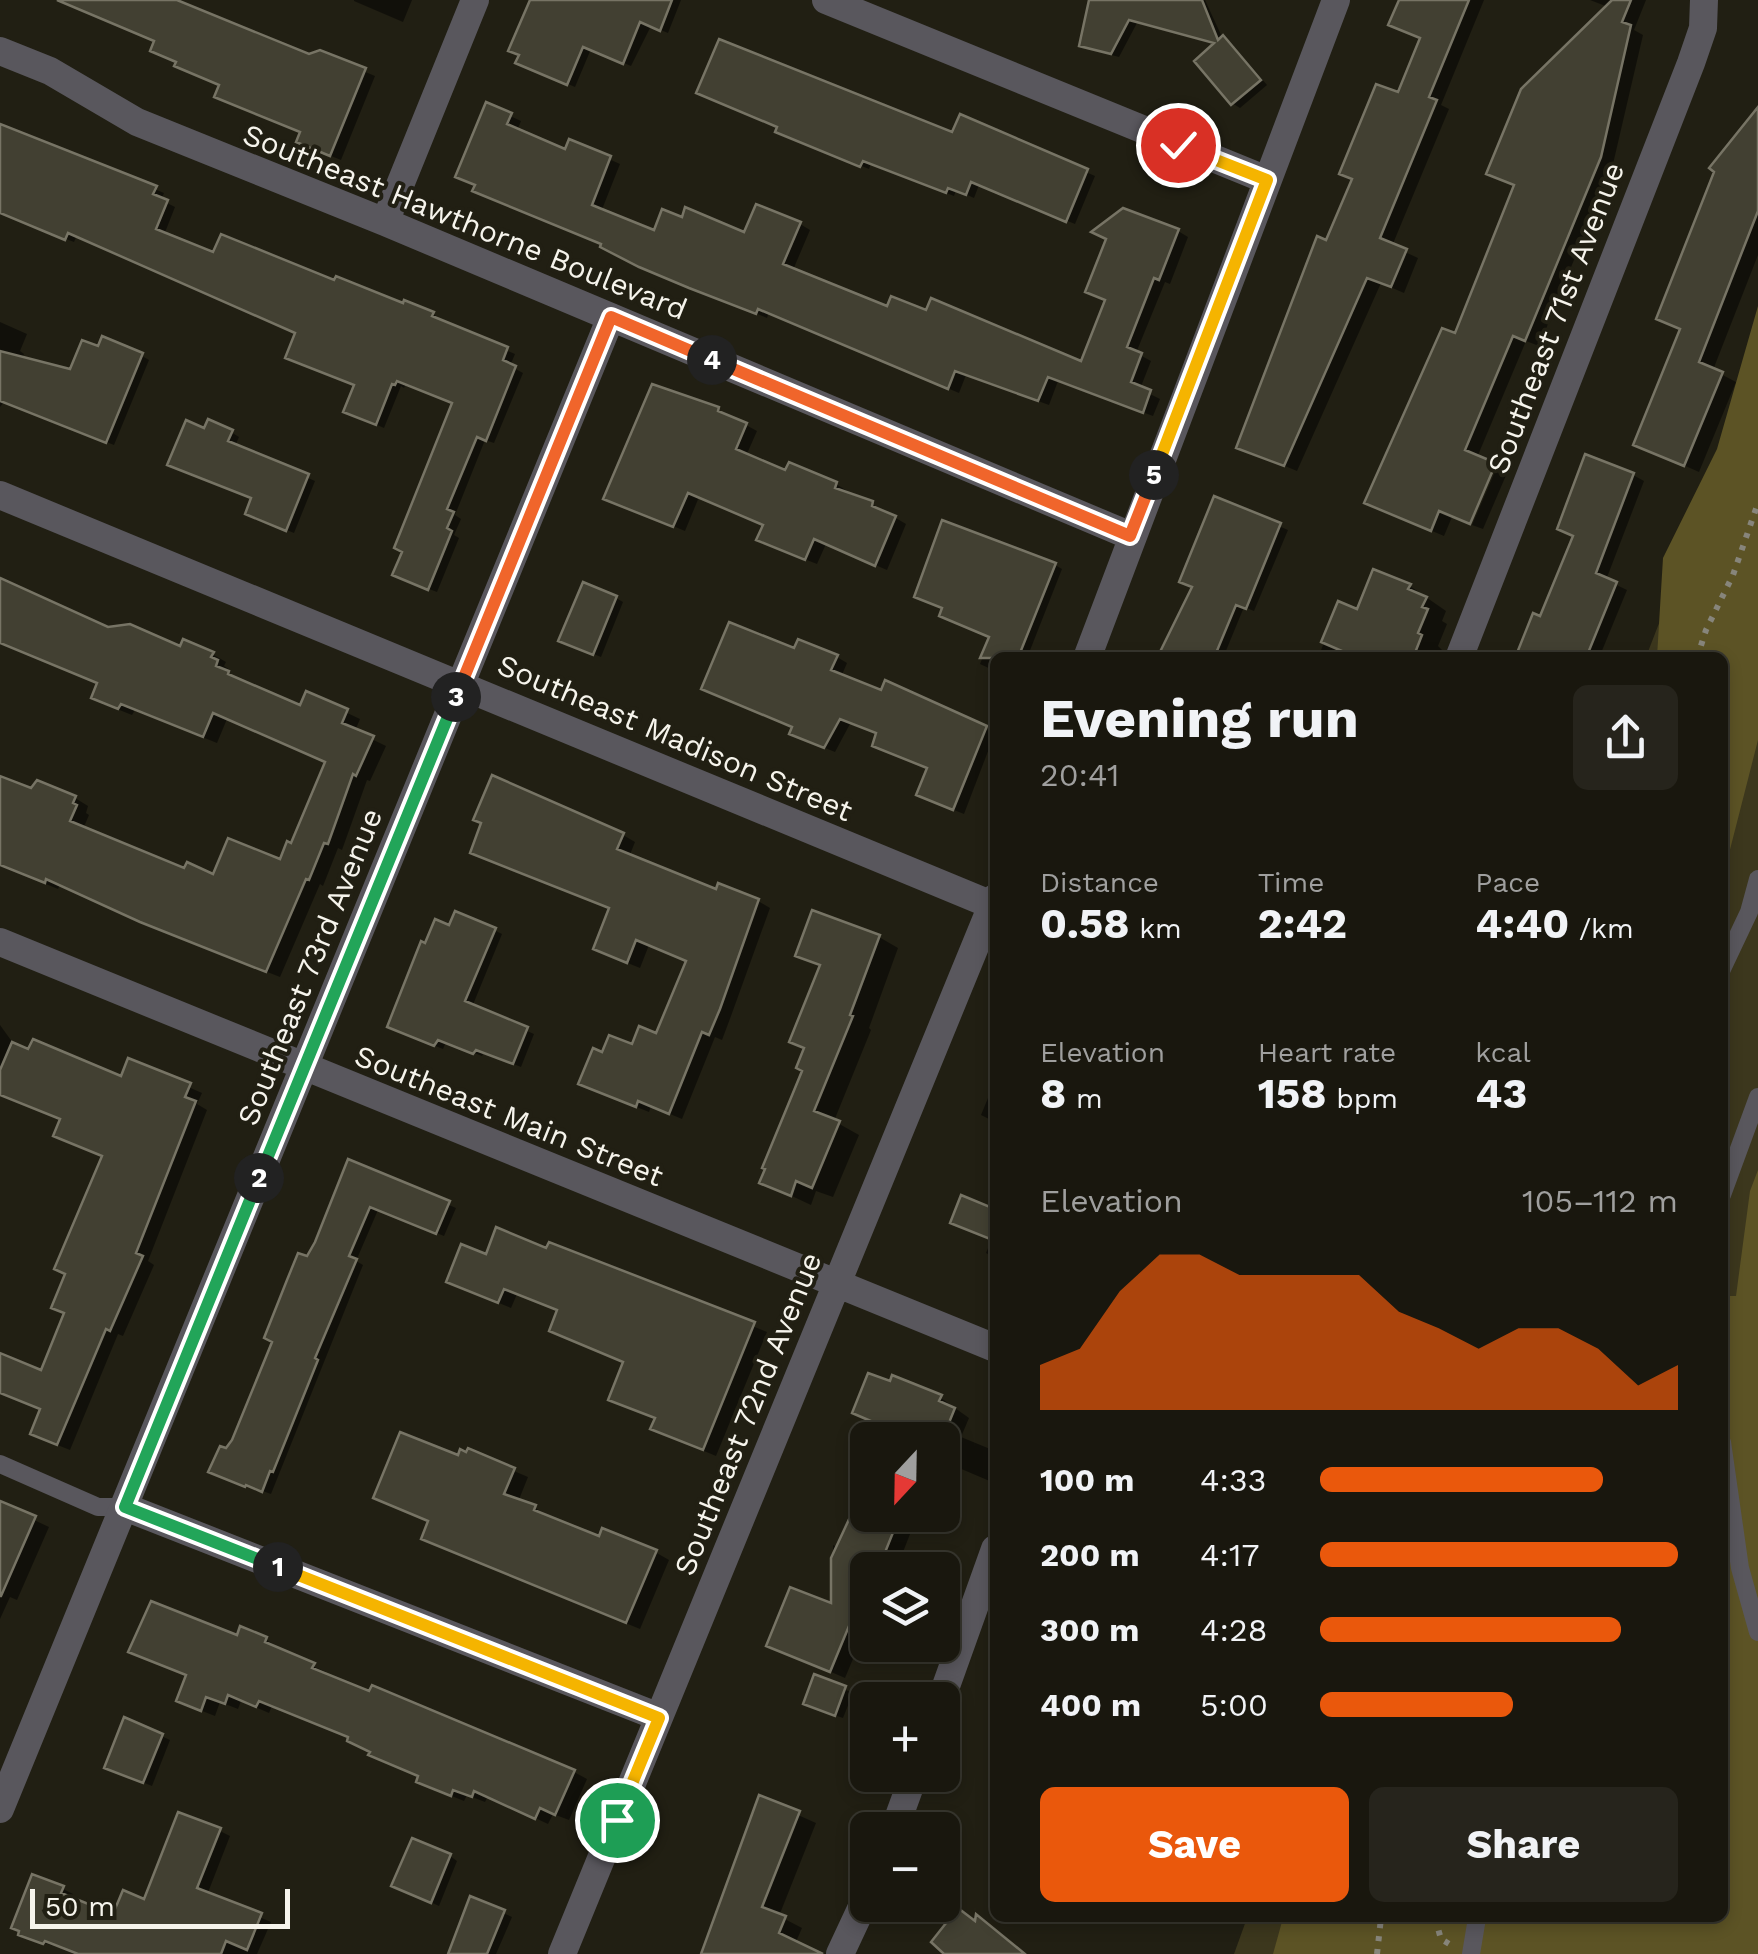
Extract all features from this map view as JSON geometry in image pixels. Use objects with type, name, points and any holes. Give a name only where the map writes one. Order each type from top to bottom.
[{"type":"street","points":[[385,222],[475,0]]},
{"type":"street","points":[[826,0],[1267,180]]},
{"type":"street","points":[[1089,652],[1336,0]]},
{"type":"street","name":"Southeast 71st Avenue","points":[[1460,652],[1691,63],[1703,28],[1704,0]]},
{"type":"street","name":"Southeast Hawthorne Boulevard","points":[[0,51],[50,71],[137,122],[385,222],[1130,536]]},
{"type":"street","name":"Southeast 73rd Avenue","points":[[0,1808],[611,317]]},
{"type":"street","name":"Southeast Madison Street","points":[[0,495],[990,900]]},
{"type":"street","name":"Southeast 72nd Avenue","points":[[562,1954],[990,912]]},
{"type":"street","name":"Southeast Main Street","points":[[0,942],[990,1346]]},
{"type":"street","points":[[125,1507],[659,1718]]},
{"type":"street","points":[[947,1682],[990,1563]]},
{"type":"street","points":[[840,1954],[855,1922]]},
{"type":"lane","points":[[1728,956],[1749,912],[1758,881]]},
{"type":"lane","points":[[1728,1178],[1758,1096]]},
{"type":"lane","points":[[0,1464],[98,1507],[125,1507]]},
{"type":"lane","points":[[1728,1484],[1740,1568],[1758,1632]]},
{"type":"lane","points":[[1471,1954],[1475,1922]]},
{"type":"path","points":[[1699,652],[1733,575],[1758,503]]},
{"type":"path","points":[[1377,1954],[1381,1922]]},
{"type":"shaded area","points":[[1758,306],[1758,740],[1728,857],[1728,652],[1657,652],[1663,558],[1717,449]]},
{"type":"shaded area","points":[[1758,366],[1758,1954],[1234,1954],[1246,1922],[1728,1922],[1728,652],[1648,652]]},
{"type":"shaded area","points":[[1758,1170],[1758,1954],[1273,1954],[1282,1922],[1728,1922],[1728,1296],[1736,1296],[1750,1191]]},
{"type":"building","points":[[57,0],[177,0],[309,54],[320,50],[366,68],[330,156],[296,142],[300,132],[214,97],[219,85],[150,51],[154,41]]},
{"type":"building","points":[[530,0],[672,0],[660,31],[640,22],[623,64],[583,47],[567,85],[515,63],[519,55],[508,51]]},
{"type":"building","points":[[1089,0],[1202,0],[1218,40],[1223,35],[1261,80],[1231,105],[1194,61],[1214,43],[1129,20],[1111,54],[1079,46]]},
{"type":"building","points":[[1399,0],[1469,0],[1429,97],[1437,100],[1380,238],[1407,249],[1391,287],[1367,278],[1284,466],[1236,448],[1317,236],[1326,240],[1352,179],[1339,174],[1376,84],[1398,92],[1420,38],[1388,25]]},
{"type":"building","points":[[1612,0],[1631,0],[1622,22],[1631,25],[1601,157],[1525,341],[1513,336],[1465,450],[1496,463],[1470,524],[1439,511],[1431,531],[1364,503],[1442,328],[1455,333],[1514,185],[1486,174],[1521,89]]},
{"type":"building","points":[[719,39],[952,132],[960,114],[1088,169],[1066,222],[971,182],[966,195],[948,188],[946,193],[863,161],[860,167],[775,132],[777,127],[696,93]]},
{"type":"building","points":[[486,102],[512,113],[507,124],[565,149],[569,139],[611,156],[592,205],[654,230],[662,209],[682,217],[685,207],[744,232],[756,204],[801,222],[783,264],[887,306],[891,296],[926,310],[931,298],[1081,361],[1105,300],[1085,292],[1106,239],[1091,232],[1123,208],[1179,229],[1159,280],[1154,278],[1127,347],[1142,353],[1131,382],[1151,390],[1143,413],[1048,377],[1038,401],[955,371],[948,389],[758,309],[756,314],[689,288],[639,267],[600,247],[601,244],[472,191],[475,185],[455,177]]},
{"type":"building","points":[[1758,107],[1758,211],[1699,362],[1723,372],[1684,466],[1633,445],[1680,329],[1656,319],[1714,172],[1709,168]]},
{"type":"building","points":[[0,124],[157,186],[153,194],[168,200],[156,229],[213,252],[221,234],[334,280],[336,276],[403,303],[404,300],[434,312],[432,316],[508,347],[503,360],[516,366],[486,441],[477,437],[447,509],[454,512],[447,528],[452,531],[428,590],[392,575],[402,552],[394,548],[452,403],[397,381],[392,384],[376,425],[343,412],[354,385],[285,358],[295,333],[68,233],[65,240],[0,213]]},
{"type":"building","points":[[102,336],[143,353],[106,443],[0,401],[0,351],[70,369],[82,340],[98,346]]},
{"type":"building","points":[[652,384],[719,407],[718,411],[747,423],[736,449],[785,470],[789,462],[837,482],[835,488],[873,501],[872,506],[896,516],[875,566],[814,539],[805,560],[756,540],[763,525],[688,493],[673,527],[603,499]]},
{"type":"building","points":[[208,419],[233,430],[228,441],[309,474],[286,531],[245,514],[251,498],[167,465],[186,420],[204,428]]},
{"type":"building","points":[[1585,454],[1634,473],[1596,573],[1617,582],[1588,652],[1517,652],[1533,613],[1540,616],[1573,536],[1557,529]]},
{"type":"building","points":[[1214,496],[1281,523],[1246,609],[1236,605],[1216,652],[1160,652],[1192,587],[1179,582]]},
{"type":"building","points":[[942,520],[1056,563],[1020,652],[990,652],[990,658],[980,658],[989,637],[939,616],[942,608],[914,597]]},
{"type":"building","points":[[1373,569],[1411,584],[1408,589],[1427,597],[1422,607],[1428,609],[1415,652],[1344,652],[1321,642],[1338,601],[1357,609]]},
{"type":"building","points":[[0,578],[108,627],[130,624],[180,646],[183,639],[214,652],[211,657],[218,660],[216,666],[229,671],[228,674],[300,705],[306,691],[348,709],[342,723],[374,736],[356,776],[353,774],[328,844],[324,843],[309,880],[306,879],[266,972],[140,922],[46,879],[45,883],[0,865],[0,776],[31,788],[37,780],[76,796],[73,803],[77,805],[70,821],[184,868],[187,862],[213,874],[228,838],[280,859],[287,841],[291,843],[325,762],[213,713],[203,737],[121,704],[118,709],[91,698],[97,683],[0,643]]},
{"type":"building","points":[[583,582],[617,596],[593,655],[558,641]]},
{"type":"building","points":[[729,622],[794,648],[798,639],[838,655],[831,670],[881,690],[885,680],[987,726],[953,810],[916,795],[927,768],[872,746],[876,733],[840,719],[824,748],[789,734],[792,727],[701,689]]},
{"type":"building","points":[[492,775],[624,833],[617,849],[716,889],[718,883],[759,899],[720,1009],[709,1035],[702,1032],[669,1114],[638,1101],[636,1107],[578,1084],[593,1048],[602,1052],[609,1035],[632,1044],[639,1026],[656,1033],[686,961],[636,940],[627,963],[593,949],[609,908],[470,853],[481,823],[473,820]]},
{"type":"building","points":[[812,910],[880,935],[850,1015],[853,1016],[814,1111],[840,1121],[812,1188],[796,1181],[791,1196],[759,1183],[802,1071],[796,1068],[804,1048],[789,1042],[820,965],[795,956]]},
{"type":"building","points":[[455,911],[496,928],[465,1001],[528,1027],[513,1064],[438,1040],[434,1046],[387,1027],[421,941],[425,943],[435,919],[449,925]]},
{"type":"building","points":[[33,1039],[121,1076],[128,1058],[191,1083],[185,1097],[196,1101],[136,1253],[143,1256],[110,1331],[106,1329],[57,1445],[30,1434],[40,1409],[0,1393],[0,1353],[41,1370],[64,1313],[51,1308],[65,1274],[54,1269],[102,1156],[53,1136],[60,1119],[0,1095],[0,1070],[12,1042],[28,1049]]},
{"type":"building","points":[[348,1159],[450,1201],[436,1234],[370,1207],[349,1256],[357,1259],[262,1492],[208,1472],[220,1446],[226,1448],[232,1440],[272,1342],[264,1338],[298,1253],[307,1256],[315,1242]]},
{"type":"building","points":[[961,1195],[990,1207],[990,1239],[950,1223]]},
{"type":"building","points":[[496,1227],[546,1248],[549,1242],[755,1322],[703,1450],[650,1429],[655,1418],[608,1400],[623,1362],[549,1331],[557,1310],[504,1289],[498,1303],[446,1282],[461,1244],[486,1254]]},
{"type":"building","points":[[868,1373],[890,1381],[892,1375],[942,1395],[939,1401],[955,1408],[949,1422],[873,1422],[852,1413]]},
{"type":"building","points":[[400,1432],[458,1455],[460,1449],[466,1452],[468,1448],[515,1468],[504,1494],[599,1536],[602,1528],[657,1550],[626,1623],[421,1539],[428,1521],[373,1498]]},
{"type":"building","points":[[0,1501],[36,1516],[1,1596],[0,1596]]},
{"type":"building","points":[[850,1517],[850,1532],[893,1532],[885,1552],[850,1552],[850,1624],[830,1672],[766,1646],[790,1587],[831,1603],[831,1558]]},
{"type":"building","points":[[151,1601],[237,1635],[240,1626],[267,1637],[265,1642],[315,1663],[312,1668],[369,1691],[372,1685],[575,1770],[555,1815],[540,1808],[535,1819],[474,1791],[472,1797],[453,1790],[451,1796],[416,1782],[418,1776],[368,1755],[370,1752],[347,1741],[348,1737],[259,1701],[256,1707],[228,1695],[225,1704],[206,1697],[201,1711],[176,1701],[186,1675],[128,1652]]},
{"type":"building","points":[[814,1674],[846,1686],[835,1716],[803,1704]]},
{"type":"building","points":[[124,1717],[163,1734],[143,1783],[104,1768]]},
{"type":"building","points":[[759,1795],[800,1811],[762,1907],[786,1916],[779,1933],[823,1954],[701,1954]]},
{"type":"building","points":[[178,1812],[221,1828],[197,1888],[262,1913],[247,1950],[226,1941],[221,1954],[78,1954],[18,1935],[19,1931],[11,1928],[32,1874],[64,1886],[61,1893],[113,1914],[123,1890],[144,1899]]},
{"type":"building","points":[[412,1838],[451,1854],[431,1903],[391,1886]]},
{"type":"building","points":[[470,1896],[505,1910],[487,1954],[448,1954]]},
{"type":"building","points":[[960,1910],[975,1921],[976,1914],[1025,1954],[944,1954],[931,1942],[947,1922],[960,1922]]},
{"type":"route","points":[[617,1820],[659,1718],[125,1507],[611,317],[1130,536],[1267,180],[1178,145]]}]
